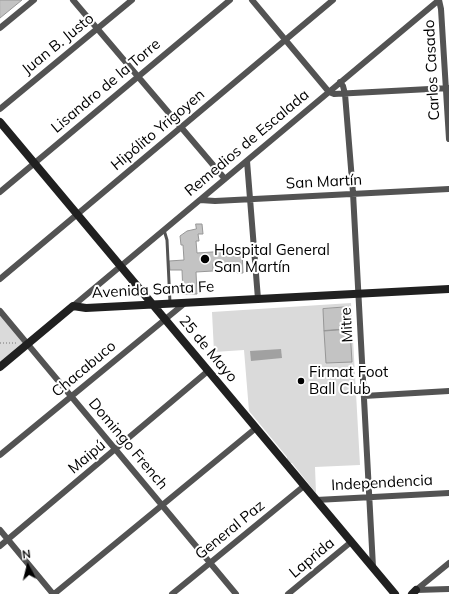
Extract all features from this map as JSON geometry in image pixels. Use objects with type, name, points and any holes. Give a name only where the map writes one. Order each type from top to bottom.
[{"type":"street","points":[[0,28],[34,0]]},
{"type":"street","points":[[73,0],[225,179]]},
{"type":"street","name":"Juan B. Justo","points":[[0,109],[132,0]]},
{"type":"street","name":"Lisandro de la Torre","points":[[0,192],[230,0]]},
{"type":"street","points":[[252,0],[329,92],[334,94],[345,94],[447,88]]},
{"type":"street","name":"Hipólito Yrigoyen","points":[[0,279],[332,0]]},
{"type":"street","name":"Remedios de Escalada","points":[[73,306],[439,0]]},
{"type":"street","name":"Carlos Casado","points":[[439,0],[447,88],[449,139]]},
{"type":"street","name":"Mitre","points":[[340,82],[344,86],[345,94],[353,194],[373,568]]},
{"type":"street","name":"25 de Mayo","points":[[0,122],[395,594]]},
{"type":"street","points":[[247,161],[258,299]]},
{"type":"street","name":"San Martín","points":[[200,200],[215,201],[250,198],[449,189]]},
{"type":"street","name":"Avenida Santa Fe","points":[[0,367],[73,306],[86,308],[449,289]]},
{"type":"street","name":"Chacabuco","points":[[0,455],[184,303]]},
{"type":"street","name":"Domingo French","points":[[0,311],[236,594]]},
{"type":"street","name":"Maipú","points":[[0,546],[208,371]]},
{"type":"street","points":[[364,396],[449,391]]},
{"type":"street","points":[[0,530],[54,594],[256,428]]},
{"type":"street","name":"General Paz","points":[[172,594],[304,486]]},
{"type":"street","name":"Independencia","points":[[316,500],[449,492]]},
{"type":"street","name":"Laprida","points":[[288,594],[351,542]]},
{"type":"street","points":[[414,592],[449,563]]},
{"type":"street","points":[[414,592],[449,589]]},
{"type":"lane","points":[[164,230],[167,240],[170,303]]},
{"type":"path","points":[[0,343],[27,344]]},
{"type":"shaded area","name":"Firmat Foot Ball Club","points":[[351,303],[360,465],[315,467],[316,493],[292,463],[287,463],[287,457],[249,411],[244,350],[214,352],[212,312]]},
{"type":"shaded area","points":[[0,311],[27,344],[0,367]]},
{"type":"shaded area","points":[[281,349],[282,358],[251,361],[250,351]]},
{"type":"building","points":[[0,0],[22,0],[0,18]]},
{"type":"building","points":[[196,224],[202,224],[203,234],[198,234],[199,241],[196,241],[197,253],[242,250],[243,273],[237,273],[236,263],[213,264],[213,271],[196,272],[197,294],[183,294],[182,270],[170,270],[169,261],[184,260],[183,245],[181,245],[180,236],[187,231],[196,229]]},
{"type":"building","points":[[349,307],[350,329],[324,331],[323,309]]},
{"type":"building","points":[[350,329],[352,362],[326,363],[324,331]]},
{"type":"place","name":"Hospital General San Martín","points":[[205,259]]},
{"type":"place","name":"Firmat Foot Ball Club","points":[[301,381]]}]
